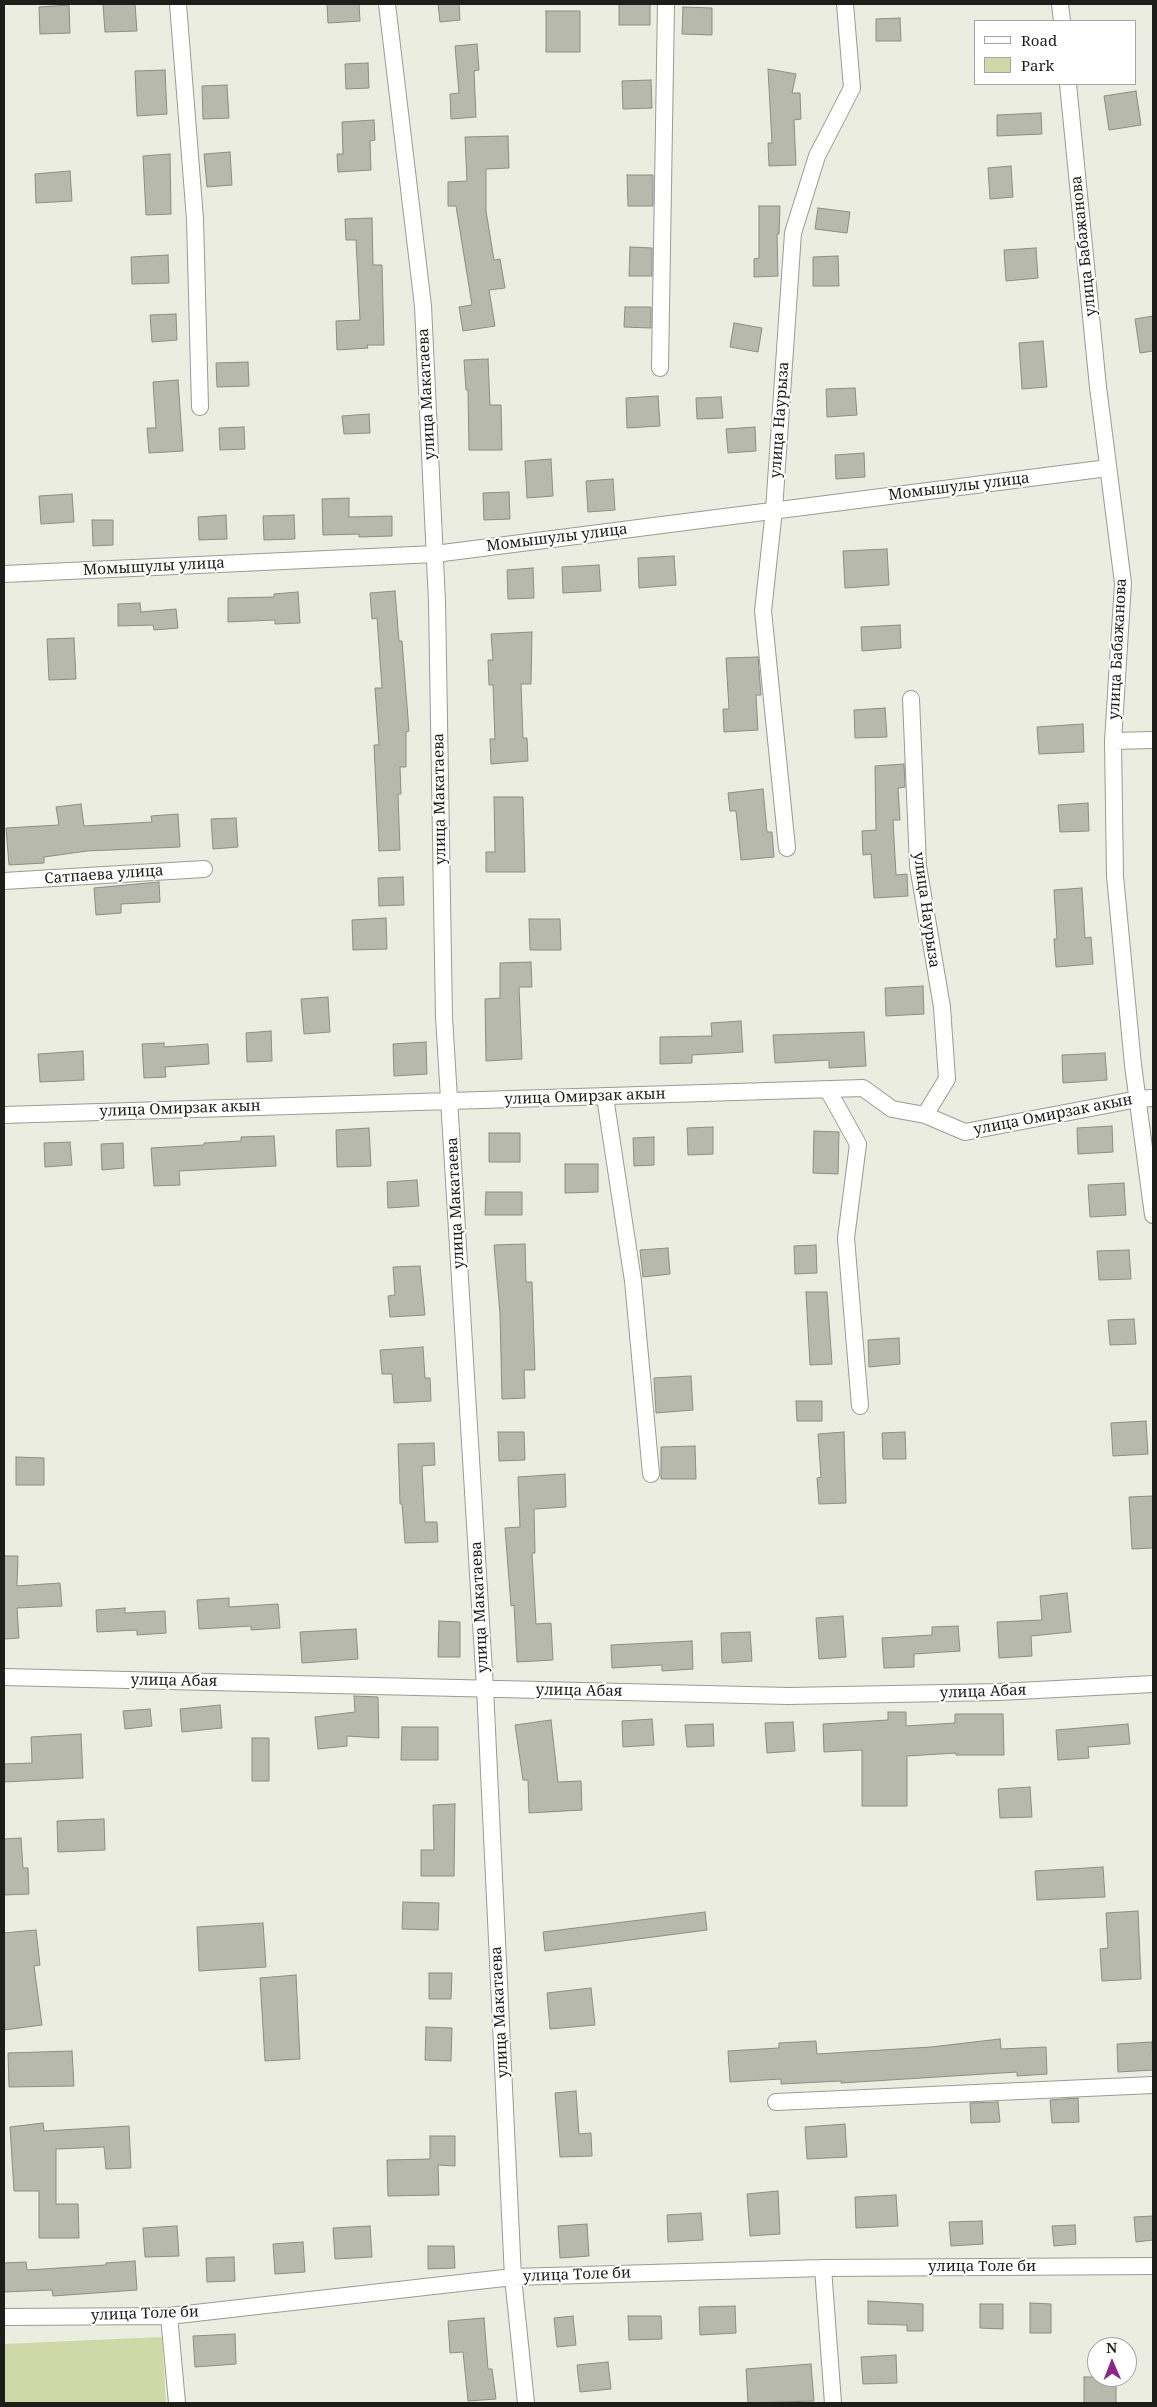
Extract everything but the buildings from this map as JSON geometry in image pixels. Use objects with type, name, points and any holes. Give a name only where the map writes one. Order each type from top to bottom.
[{"type":"street","points":[[178,4],[195,219],[200,407]]},
{"type":"street","name":"улица Макатаева","points":[[387,4],[423,306],[435,554],[444,1017],[485,1688],[513,2277],[526,2403]]},
{"type":"street","points":[[660,368],[666,4]]},
{"type":"street","name":"улица Наурыза","points":[[787,848],[764,611],[774,510],[793,233],[817,156],[852,88],[845,4]]},
{"type":"street","points":[[1060,4],[1062,20]]},
{"type":"street","name":"улица Бабажанова","points":[[1068,85],[1098,387],[1123,583],[1113,741],[1115,876],[1133,1065],[1146,1099],[1153,1215]]},
{"type":"street","name":"Момышулы улица","points":[[4,574],[435,554],[1108,468]]},
{"type":"street","name":"улица Наурыза","points":[[911,699],[918,866],[942,1007],[948,1079],[926,1114]]},
{"type":"street","points":[[1113,741],[1153,740]]},
{"type":"street","name":"Сатпаева улица","points":[[4,881],[204,868]]},
{"type":"street","name":"улица Омирзак акын","points":[[4,1115],[863,1088],[892,1109],[926,1114],[965,1132],[1146,1099]]},
{"type":"street","points":[[828,1090],[858,1144],[846,1238],[860,1406]]},
{"type":"street","points":[[605,1096],[632,1281],[651,1474]]},
{"type":"street","name":"улица Абая","points":[[4,1677],[788,1696],[999,1692],[1153,1684]]},
{"type":"street","points":[[776,2102],[1153,2084]]},
{"type":"street","name":"улица Толе би","points":[[4,2317],[169,2316],[513,2277],[823,2268],[1153,2266]]},
{"type":"street","points":[[823,2268],[833,2403]]},
{"type":"street","points":[[169,2316],[177,2403]]},
{"type":"green space","points":[[162,2337],[166,2403],[4,2403],[4,2344]]}]
